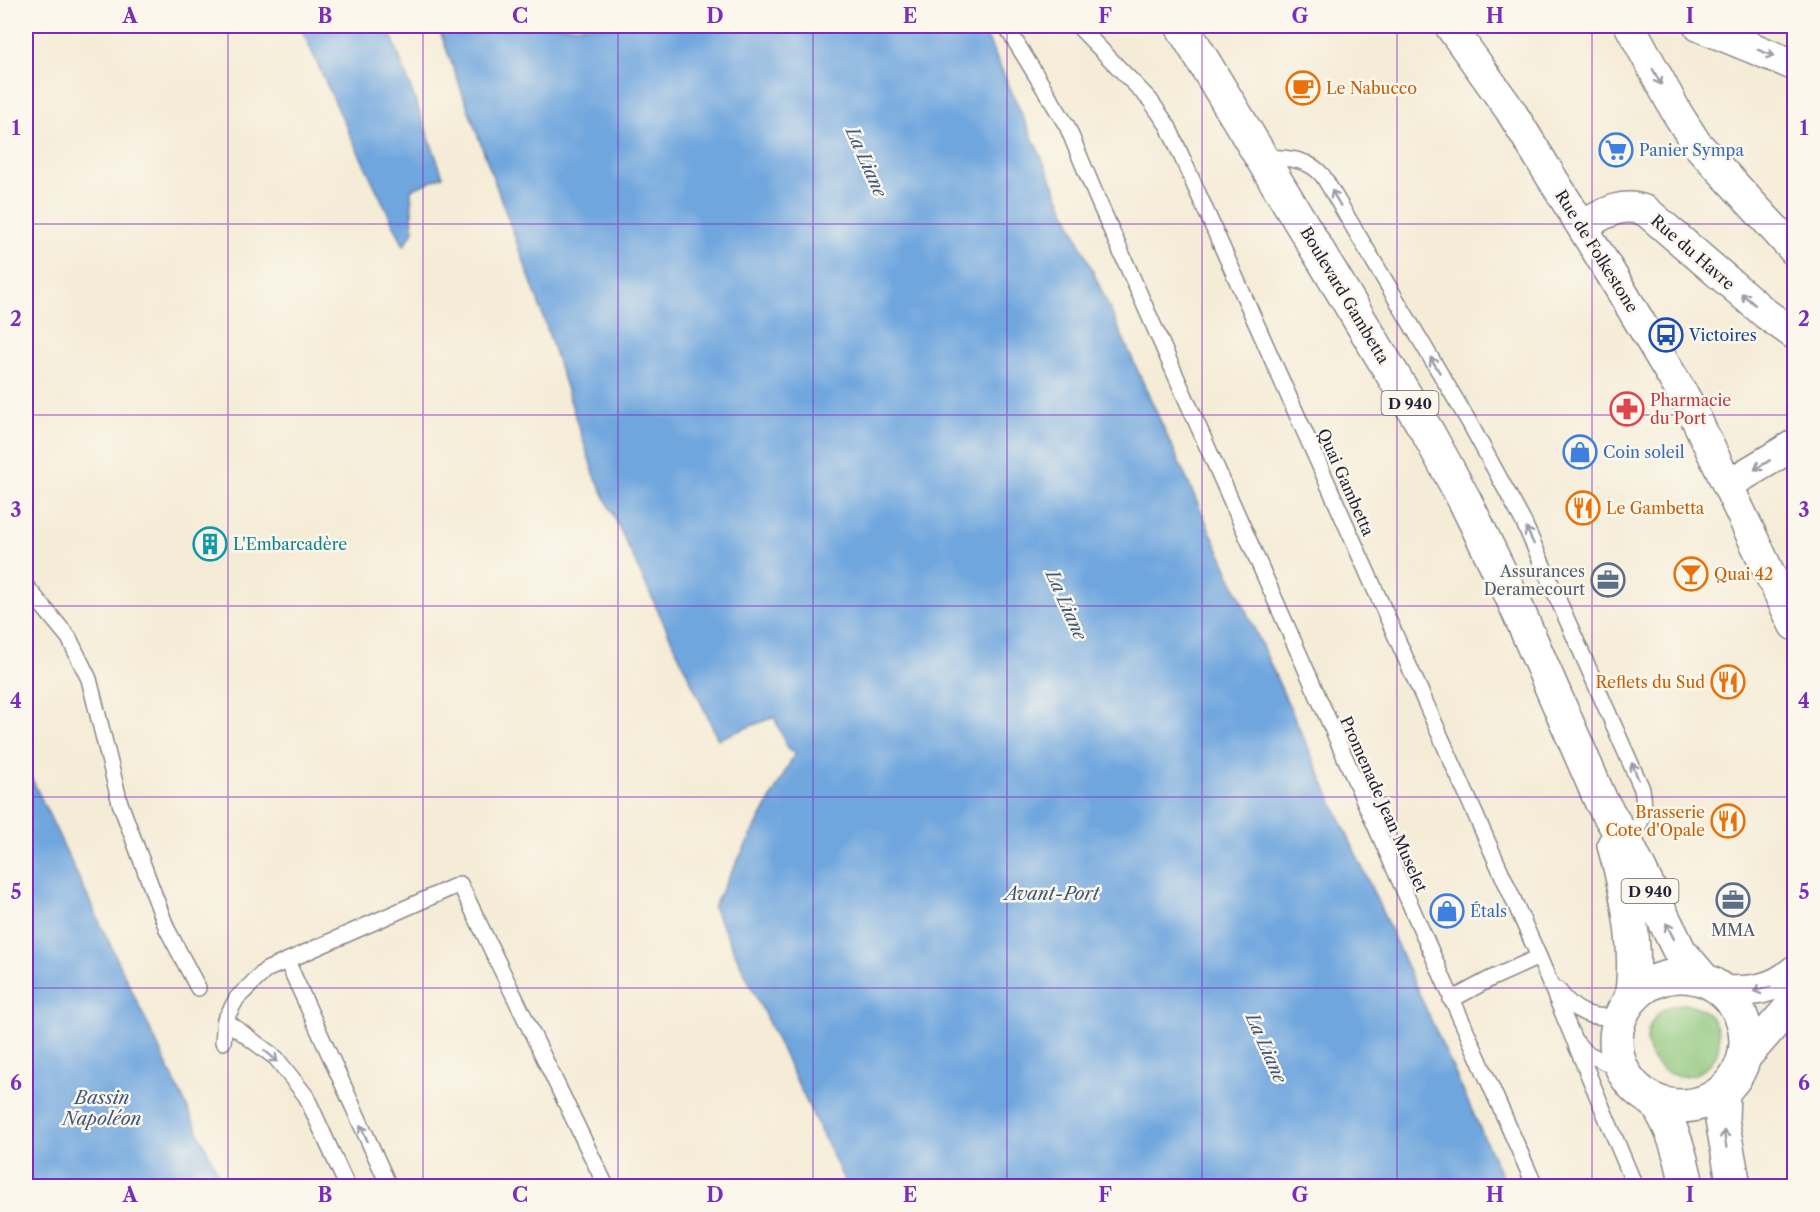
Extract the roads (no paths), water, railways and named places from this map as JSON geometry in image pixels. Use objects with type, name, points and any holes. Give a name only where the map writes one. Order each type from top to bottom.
[{"type":"main road","name":"Boulevard Gambetta","points":[[1182,26],[1428,433],[1453,479],[1514,599],[1601,801]]},
{"type":"main road","name":"D 940","points":[[1601,801],[1627,844],[1680,952],[1714,985]]},
{"type":"main road","name":"D 940","points":[[1601,801],[1620,870],[1629,919],[1634,970],[1627,1006]]},
{"type":"main road","points":[[1686,976],[1714,985],[1735,1004],[1745,1026],[1747,1042],[1744,1059],[1738,1073],[1723,1091],[1710,1100],[1695,1105],[1670,1106],[1655,1101],[1640,1092],[1623,1072],[1618,1058],[1617,1028],[1627,1006],[1644,987],[1660,979],[1686,976]]},
{"type":"main road","points":[[1723,1091],[1722,1120],[1734,1186]]},
{"type":"main road","points":[[1655,1101],[1669,1123],[1675,1138],[1687,1186]]},
{"type":"street","name":"Rue de Folkestone","points":[[1450,26],[1500,94],[1691,408],[1794,625]]},
{"type":"street","points":[[1630,26],[1677,113],[1696,143],[1794,250]]},
{"type":"street","points":[[1718,29],[1794,65]]},
{"type":"street","name":"Rue du Havre","points":[[1582,226],[1616,208],[1631,206],[1646,211],[1766,314],[1794,334]]},
{"type":"street","points":[[1729,484],[1794,445]]},
{"type":"street","points":[[1714,985],[1745,992],[1768,988],[1794,971]]},
{"type":"street","points":[[1744,1059],[1794,1002]]},
{"type":"lane","name":"Promenade Jean Muselet","points":[[1006,26],[1067,126],[1096,198],[1535,1186]]},
{"type":"lane","name":"Quai Gambetta","points":[[1078,26],[1150,100],[1168,126],[1547,976]]},
{"type":"lane","points":[[1261,157],[1300,160],[1317,169],[1323,176],[1507,491],[1550,578],[1641,789],[1645,810],[1642,820],[1627,844]]},
{"type":"lane","points":[[26,586],[69,638],[89,679],[120,803],[167,928],[198,988]]},
{"type":"lane","points":[[223,1042],[225,1020],[237,998],[266,970],[460,884],[606,1186]]},
{"type":"lane","points":[[1451,1000],[1539,957]]},
{"type":"lane","points":[[287,961],[389,1186]]},
{"type":"lane","points":[[1547,976],[1568,1002],[1579,1011],[1599,1017],[1627,1006]]},
{"type":"lane","points":[[1547,976],[1635,1186]]},
{"type":"lane","points":[[225,1020],[276,1058],[306,1095],[347,1186]]},
{"type":"lane","points":[[1574,1040],[1585,1052],[1623,1072]]},
{"type":"water","points":[[300,26],[388,26],[443,176],[411,190],[413,232],[404,246],[350,135]]},
{"type":"water","name":"Avant-Port","points":[[438,26],[982,26],[1506,1186],[847,1186],[713,907],[795,753],[788,749],[774,717],[718,739],[594,474],[537,298]]},
{"type":"water","name":"Bassin Napoléon","points":[[26,766],[224,1186],[26,1186]]},
{"type":"place","name":"Le Nabucco","points":[[1303,88]]},
{"type":"place","name":"Panier Sympa","points":[[1616,150]]},
{"type":"place","name":"Victoires","points":[[1666,335]]},
{"type":"place","name":"Pharmacie du Port","points":[[1627,409]]},
{"type":"place","name":"Coin soleil","points":[[1580,452]]},
{"type":"place","name":"Le Gambetta","points":[[1583,508]]},
{"type":"place","name":"L'Embarcadère","points":[[210,544]]},
{"type":"place","name":"Quai 42","points":[[1691,574]]},
{"type":"place","name":"Assurances Deramecourt","points":[[1608,580]]},
{"type":"place","name":"Reflets du Sud","points":[[1728,682]]},
{"type":"place","name":"Brasserie Cote d'Opale","points":[[1728,821]]},
{"type":"place","name":"MMA","points":[[1733,900]]},
{"type":"place","name":"Étals","points":[[1447,911]]},
{"type":"water label","name":"La Liane","points":[[866,162]]},
{"type":"water label","name":"La Liane","points":[[1066,605]]},
{"type":"water label","name":"La Liane","points":[[1266,1048]]}]
